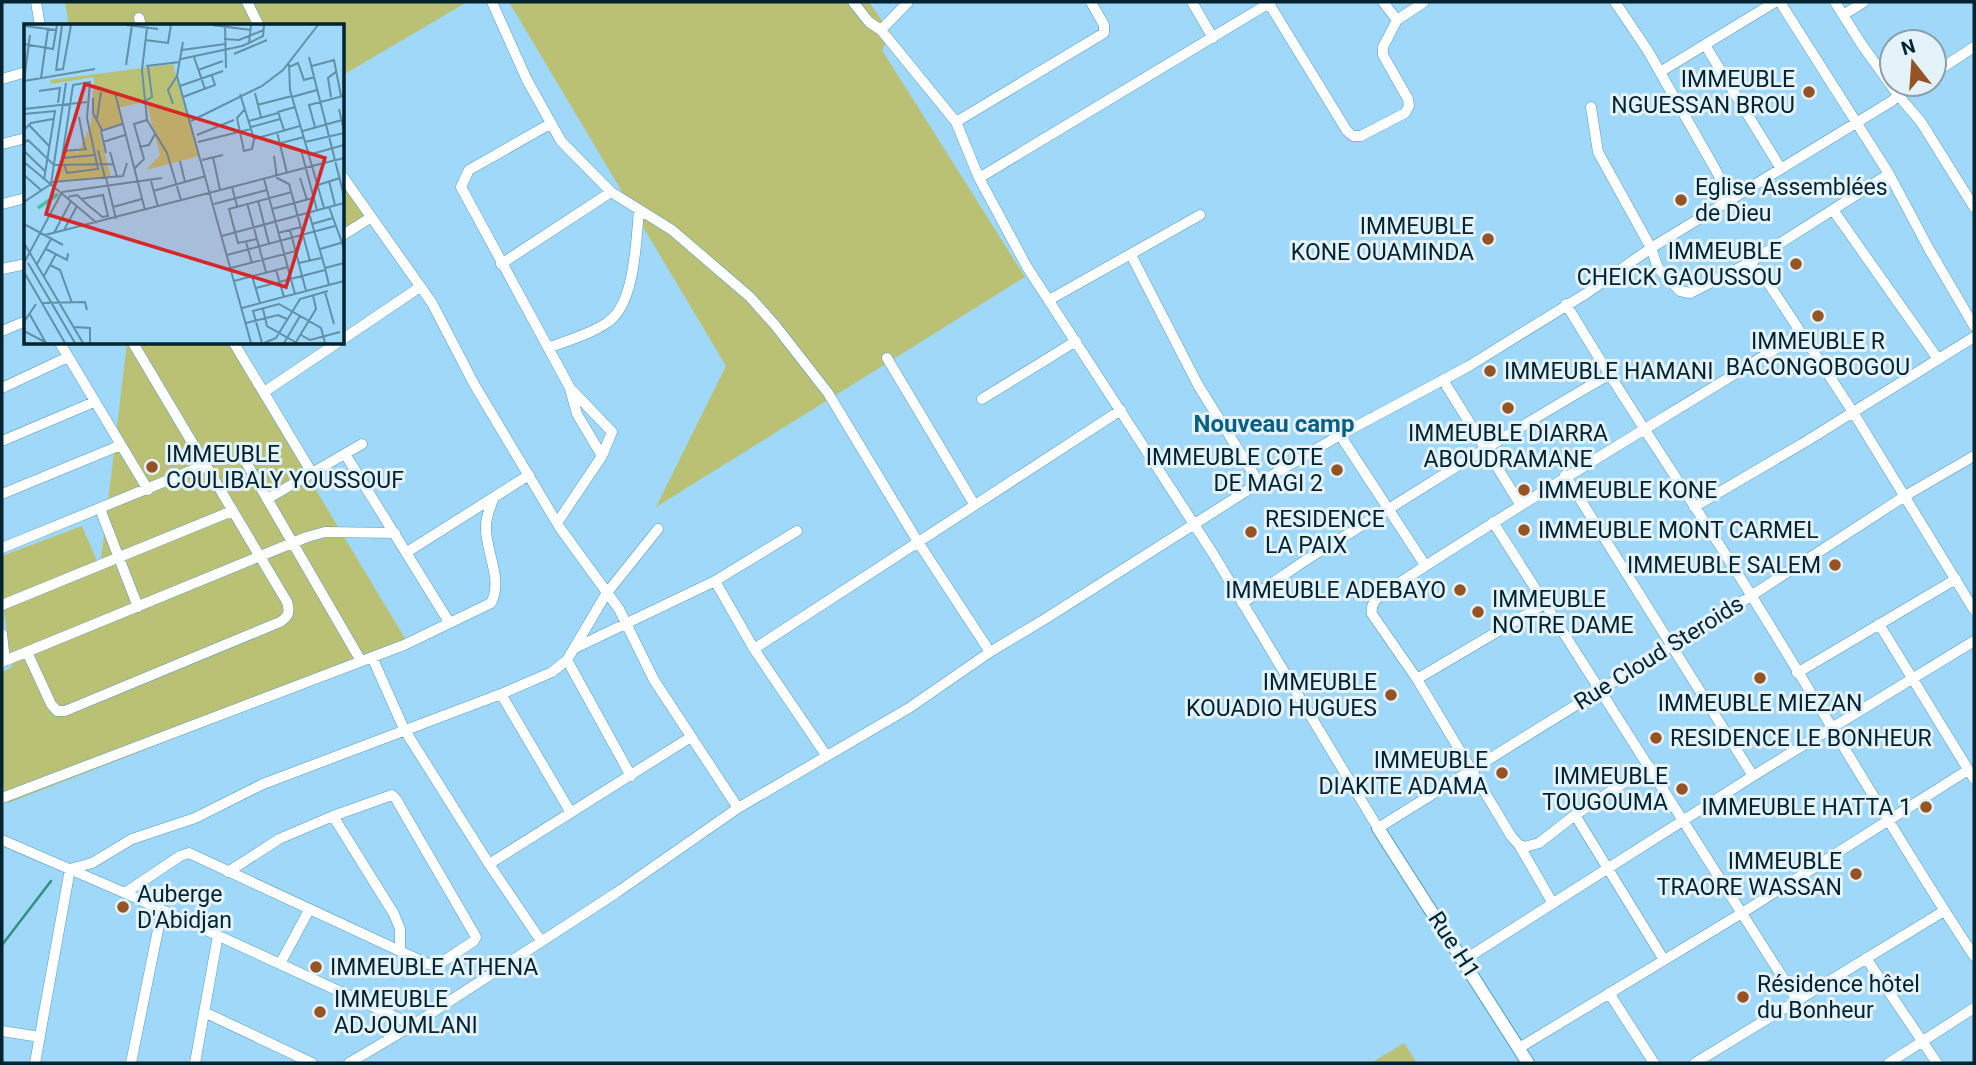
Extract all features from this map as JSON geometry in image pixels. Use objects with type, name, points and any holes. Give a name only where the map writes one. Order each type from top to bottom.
[{"type":"street","points":[[36,2],[40,24]]},
{"type":"street","points":[[247,2],[258,24]]},
{"type":"street","points":[[492,2],[527,80],[561,141],[611,192],[672,230],[750,297],[775,325],[828,393],[918,542],[990,652]]},
{"type":"street","points":[[853,2],[869,22],[881,30],[956,122],[979,178],[1027,267],[1194,525],[1378,828]]},
{"type":"street","points":[[881,30],[908,2]]},
{"type":"street","points":[[956,122],[1104,33],[1104,25],[1091,2]]},
{"type":"street","points":[[1192,2],[1213,38]]},
{"type":"street","points":[[979,178],[1269,2],[1347,131],[1353,136],[1361,136],[1405,113],[1409,106],[1408,99],[1383,55],[1383,47],[1396,20],[1424,2]]},
{"type":"street","points":[[1383,2],[1396,20]]},
{"type":"street","points":[[1615,2],[1648,51],[1721,180],[1727,202]]},
{"type":"street","points":[[1660,72],[1778,2],[1859,122],[1974,326]]},
{"type":"street","points":[[1835,2],[1878,66]]},
{"type":"street","points":[[1843,15],[1864,2]]},
{"type":"street","points":[[1705,45],[1781,169]]},
{"type":"street","points":[[1948,64],[1974,47]]},
{"type":"street","points":[[2,79],[24,73]]},
{"type":"street","points":[[349,1063],[413,1025],[616,893],[738,808],[909,708],[990,652],[1259,483],[1340,435],[1443,380],[1614,275],[1651,248],[1885,107],[1895,98]]},
{"type":"street","points":[[1901,98],[1921,121],[1974,207]]},
{"type":"street","points":[[1591,107],[1595,144],[1601,160],[1651,248],[1658,268],[1684,292],[1698,290],[1749,263],[1889,174]]},
{"type":"street","points":[[550,124],[469,170],[461,187],[570,388],[577,414],[602,456]]},
{"type":"street","points":[[2,144],[24,138]]},
{"type":"street","points":[[345,180],[432,303],[474,384],[557,523],[619,610],[654,680],[738,808]]},
{"type":"street","points":[[501,264],[611,192]]},
{"type":"street","points":[[2,204],[24,198]]},
{"type":"street","points":[[548,348],[594,330],[609,322],[618,313],[625,301],[633,263],[639,210]]},
{"type":"street","points":[[1833,210],[1938,359]]},
{"type":"street","points":[[1049,300],[1200,215]]},
{"type":"street","points":[[345,233],[370,218]]},
{"type":"street","points":[[1131,255],[1198,385],[1259,483]]},
{"type":"street","points":[[1749,263],[1767,281],[1853,412],[1974,610]]},
{"type":"street","points":[[2,269],[24,265]]},
{"type":"street","points":[[345,338],[420,287]]},
{"type":"street","points":[[1566,304],[1751,595],[1974,956]]},
{"type":"street","points":[[2,331],[24,322]]},
{"type":"street","points":[[1552,902],[1520,845],[1511,836],[1417,679],[1372,614],[1371,607],[1380,596],[1425,565],[1565,475],[1646,430],[1801,333]]},
{"type":"street","points":[[1693,507],[1974,337]]},
{"type":"street","points":[[982,399],[1076,341]]},
{"type":"street","points":[[61,345],[148,490]]},
{"type":"street","points":[[27,652],[51,704],[57,711],[65,711],[287,618],[287,602],[134,345]]},
{"type":"street","points":[[235,345],[312,473]]},
{"type":"street","points":[[264,392],[334,345]]},
{"type":"street","points":[[2,388],[68,357]]},
{"type":"street","points":[[887,358],[974,504]]},
{"type":"street","points":[[1242,603],[1485,448],[1609,375]]},
{"type":"street","points":[[1443,380],[1520,504]]},
{"type":"street","points":[[557,523],[602,456],[612,432],[570,388]]},
{"type":"street","points":[[2,441],[94,402]]},
{"type":"street","points":[[754,649],[1121,410]]},
{"type":"street","points":[[1340,435],[1425,565]]},
{"type":"street","points":[[267,499],[362,444]]},
{"type":"street","points":[[2,494],[121,445]]},
{"type":"street","points":[[345,454],[449,622]]},
{"type":"street","name":"Rue Cloud Steroids","points":[[1378,828],[1905,496],[1974,456]]},
{"type":"street","points":[[247,464],[361,661]]},
{"type":"street","points":[[2,548],[205,465]]},
{"type":"street","points":[[407,552],[529,475]]},
{"type":"street","points":[[1565,475],[1753,776]]},
{"type":"street","points":[[2,798],[404,645],[491,603],[494,598],[494,570],[487,543],[486,523],[494,497]]},
{"type":"street","points":[[100,509],[138,607]]},
{"type":"street","points":[[2,606],[232,511]]},
{"type":"street","points":[[1493,522],[1797,1000]]},
{"type":"street","points":[[70,869],[92,863],[132,839],[195,818],[263,784],[552,672],[566,660],[606,594],[658,529]]},
{"type":"street","points":[[573,649],[715,581],[797,531]]},
{"type":"street","points":[[2,634],[4,662],[292,543],[325,532],[395,533]]},
{"type":"street","points":[[1797,673],[1956,579]]},
{"type":"street","points":[[715,581],[754,649],[827,755]]},
{"type":"street","points":[[1417,679],[1546,603]]},
{"type":"street","points":[[1519,1048],[1742,913],[1888,820],[1971,775],[1879,624]]},
{"type":"street","points":[[1464,960],[1753,776],[1974,641]]},
{"type":"street","points":[[372,657],[404,729],[541,941]]},
{"type":"street","points":[[566,660],[631,776]]},
{"type":"street","points":[[501,694],[571,813]]},
{"type":"street","points":[[489,864],[691,737]]},
{"type":"street","points":[[1520,845],[1531,847],[1539,843],[1575,815],[1649,766]]},
{"type":"street","points":[[125,893],[189,853],[228,872],[309,910],[434,965],[474,941],[476,937],[392,795],[332,816],[279,839],[228,872]]},
{"type":"street","points":[[1575,815],[1664,960]]},
{"type":"street","points":[[332,816],[394,914],[400,929],[400,949]]},
{"type":"street","name":"Rue H1","points":[[1378,828],[1528,1063]]},
{"type":"street","points":[[2,841],[125,893],[413,1025]]},
{"type":"street","points":[[35,1063],[70,869]]},
{"type":"street","points":[[131,1063],[162,910]]},
{"type":"street","points":[[280,964],[309,910]]},
{"type":"street","points":[[1699,1062],[1944,911]]},
{"type":"street","points":[[195,1063],[218,935]]},
{"type":"street","points":[[1866,958],[1937,1063]]},
{"type":"street","points":[[1609,993],[1654,1063]]},
{"type":"street","points":[[1889,1063],[1974,1009]]},
{"type":"street","points":[[204,1012],[312,1063]]},
{"type":"street","points":[[2,1031],[40,1037]]},
{"type":"green space","points":[[65,2],[467,2],[345,74],[345,24],[69,24]]},
{"type":"green space","points":[[509,2],[869,2],[891,33],[882,50],[1025,277],[656,507],[726,366]]},
{"type":"green space","points":[[345,177],[369,217],[345,232]]},
{"type":"green space","points":[[127,345],[229,345],[410,647],[8,803],[2,781],[2,672],[12,667],[2,598],[2,556],[82,526],[100,568]]},
{"type":"green space","points":[[1404,1043],[1417,1063],[1371,1063]]},
{"type":"waterway","points":[[2,945],[51,881]]},
{"type":"place","name":"IMMEUBLE NGUESSAN BROU","points":[[1809,92]]},
{"type":"place","name":"Eglise Assemblées de Dieu","points":[[1681,200]]},
{"type":"place","name":"IMMEUBLE KONE OUAMINDA","points":[[1488,239]]},
{"type":"place","name":"IMMEUBLE CHEICK GAOUSSOU","points":[[1796,264]]},
{"type":"place","name":"IMMEUBLE R BACONGOBOGOU","points":[[1818,316]]},
{"type":"place","name":"IMMEUBLE HAMANI","points":[[1490,371]]},
{"type":"place","name":"IMMEUBLE DIARRA ABOUDRAMANE","points":[[1508,408]]},
{"type":"place","name":"IMMEUBLE COULIBALY YOUSSOUF","points":[[152,467]]},
{"type":"place","name":"IMMEUBLE COTE DE MAGI 2","points":[[1337,470]]},
{"type":"place","name":"IMMEUBLE KONE","points":[[1524,490]]},
{"type":"place","name":"IMMEUBLE MONT CARMEL","points":[[1524,530]]},
{"type":"place","name":"RESIDENCE LA PAIX","points":[[1251,532]]},
{"type":"place","name":"IMMEUBLE SALEM","points":[[1835,565]]},
{"type":"place","name":"IMMEUBLE ADEBAYO","points":[[1460,590]]},
{"type":"place","name":"IMMEUBLE NOTRE DAME","points":[[1478,612]]},
{"type":"place","name":"IMMEUBLE MIEZAN","points":[[1760,678]]},
{"type":"place","name":"IMMEUBLE KOUADIO HUGUES","points":[[1391,695]]},
{"type":"place","name":"RESIDENCE LE BONHEUR","points":[[1656,738]]},
{"type":"place","name":"IMMEUBLE DIAKITE ADAMA","points":[[1502,773]]},
{"type":"place","name":"IMMEUBLE TOUGOUMA","points":[[1682,789]]},
{"type":"place","name":"IMMEUBLE HATTA 1","points":[[1926,807]]},
{"type":"place","name":"IMMEUBLE TRAORE WASSAN","points":[[1856,874]]},
{"type":"place","name":"Auberge D'Abidjan","points":[[123,907]]},
{"type":"place","name":"IMMEUBLE ATHENA","points":[[316,967]]},
{"type":"place","name":"Résidence hôtel du Bonheur","points":[[1743,997]]},
{"type":"place","name":"IMMEUBLE ADJOUMLANI","points":[[320,1012]]},
{"type":"district","name":"Nouveau camp","points":[[1274,424]]}]
